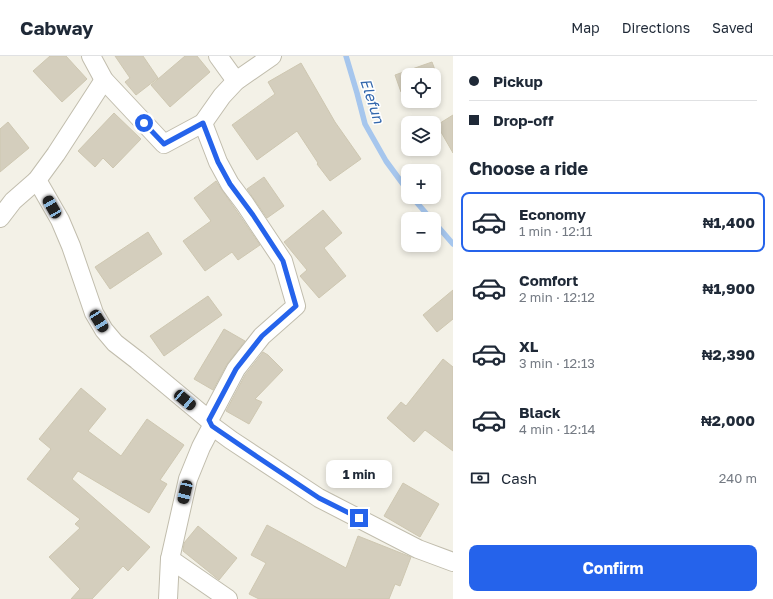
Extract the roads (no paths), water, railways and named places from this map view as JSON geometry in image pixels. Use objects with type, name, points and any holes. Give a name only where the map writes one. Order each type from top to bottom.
[{"type":"street","points":[[91,56],[104,80],[164,144],[203,123],[222,96],[236,81],[272,56]]},
{"type":"street","points":[[218,56],[236,81]]},
{"type":"street","points":[[0,218],[13,202],[37,180],[56,154],[104,80]]},
{"type":"street","points":[[168,599],[170,559],[188,479],[210,423],[236,369],[262,336],[296,306],[283,261],[230,184],[218,162],[203,123]]},
{"type":"street","points":[[37,180],[60,220],[71,246],[94,313],[104,330],[115,343],[231,440],[319,498],[418,549],[453,562]]},
{"type":"street","points":[[201,447],[231,440]]},
{"type":"street","points":[[170,559],[228,599]]},
{"type":"waterway","name":"Elefun","points":[[346,56],[365,124],[386,161],[401,181]]},
{"type":"waterway","name":"Elefun","points":[[418,204],[425,212]]},
{"type":"waterway","name":"Elefun","points":[[441,230],[453,244]]}]
